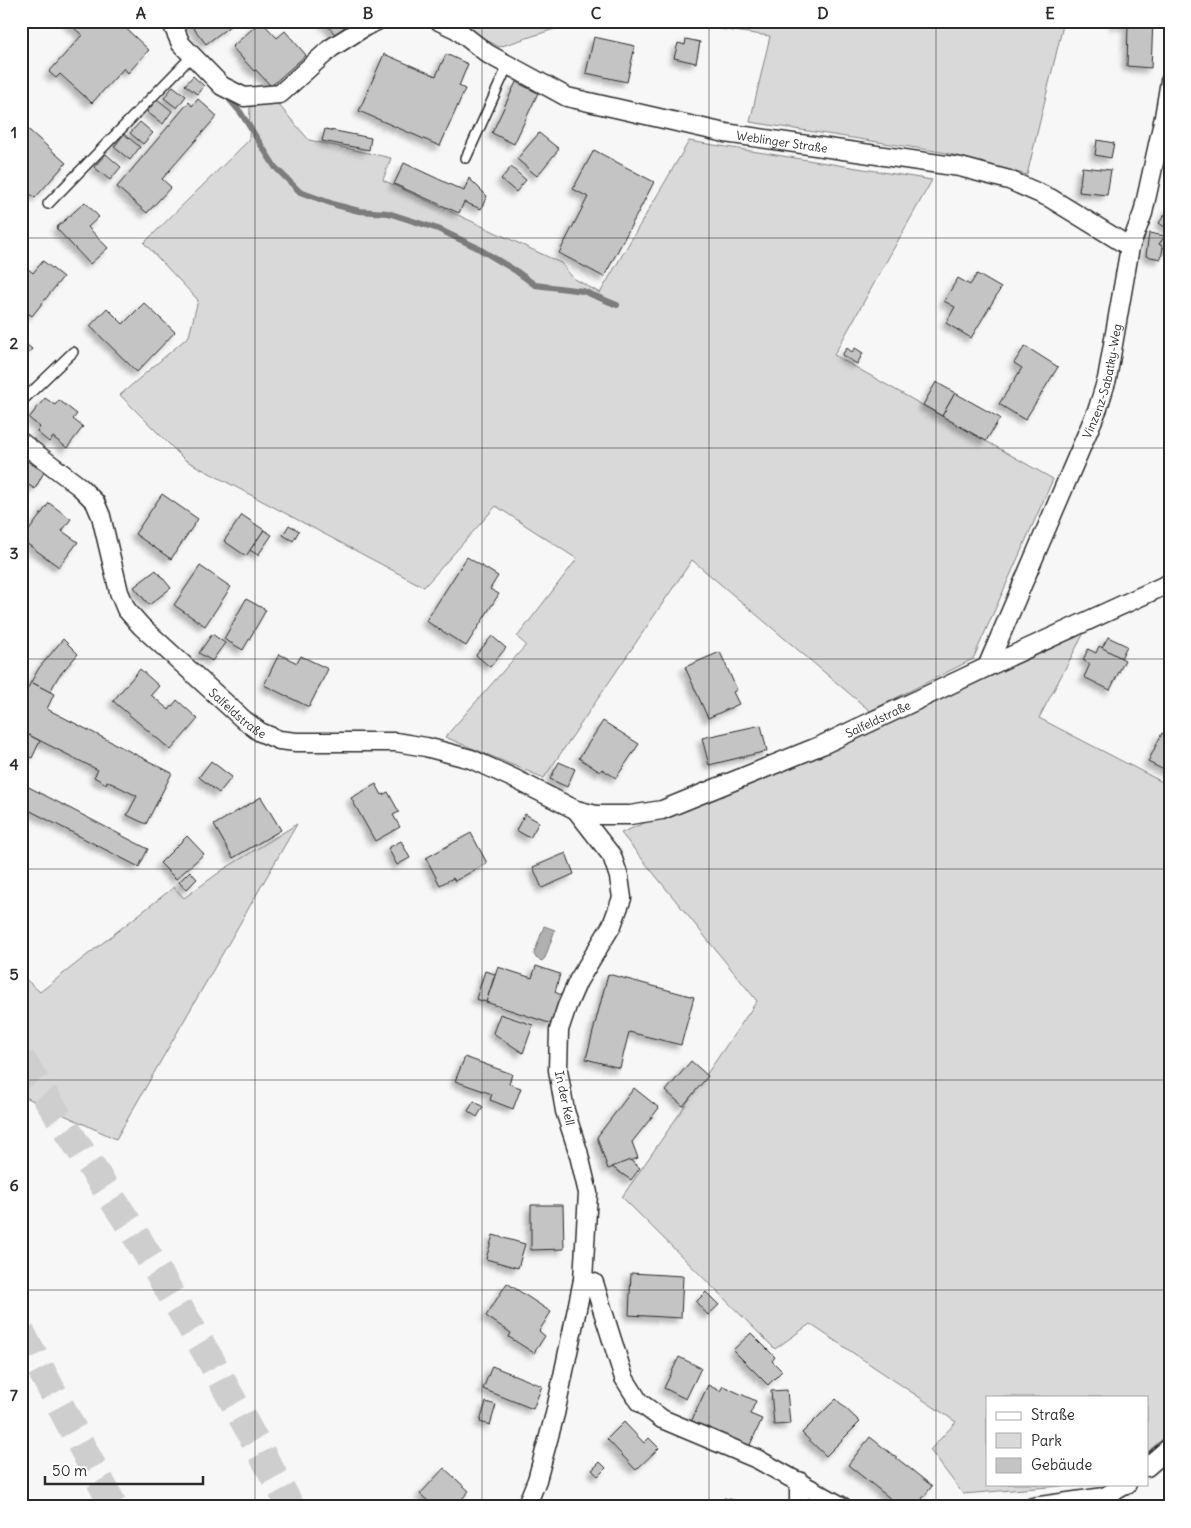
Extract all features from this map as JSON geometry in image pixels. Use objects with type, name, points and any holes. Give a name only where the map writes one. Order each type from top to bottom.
[{"type":"street","points":[[171,21],[181,44],[192,56],[222,86],[244,97],[280,94],[331,48],[377,21]]},
{"type":"street","name":"Weblinger Straße","points":[[439,21],[456,29],[488,54],[567,97],[725,133],[960,167],[1009,180],[1050,198],[1130,247]]},
{"type":"street","name":"Vinzenz-Sabatky-Weg","points":[[987,666],[1098,408],[1107,379],[1130,247],[1143,213],[1170,81]]},
{"type":"street","name":"Salfeldstraße","points":[[21,442],[80,487],[95,502],[102,516],[119,592],[126,609],[141,626],[244,720],[260,732],[279,740],[296,742],[396,742],[426,747],[471,759],[576,810],[596,815],[630,815],[662,810],[822,745],[987,666],[1170,583]]},
{"type":"street","name":"Salfeldstraße","points":[[576,810],[612,856],[619,877],[622,898]]},
{"type":"street","name":"In der Kell","points":[[526,1507],[537,1480],[555,1414],[583,1280],[588,1193],[562,1094],[558,1070],[559,1030],[578,981],[612,925],[622,898]]},
{"type":"street","points":[[583,1280],[594,1283],[624,1378],[639,1402],[662,1419],[757,1459],[843,1507]]},
{"type":"street","points":[[1148,1466],[1170,1447]]},
{"type":"street","points":[[799,1481],[799,1507]]},
{"type":"street","points":[[1033,1507],[1104,1497],[1123,1486]]},
{"type":"lane","points":[[48,204],[192,56]]},
{"type":"lane","points":[[466,158],[508,65]]},
{"type":"lane","points":[[21,402],[74,352]]},
{"type":"green space","points":[[453,21],[579,21],[499,47]]},
{"type":"green space","points":[[661,21],[1064,21],[1027,175],[942,152],[750,122],[770,36]]},
{"type":"green space","points":[[277,103],[309,140],[391,158],[383,180],[561,263],[573,278],[600,293],[689,141],[932,180],[834,355],[1053,479],[973,659],[870,711],[692,560],[544,778],[445,737],[526,645],[517,637],[577,559],[496,506],[424,587],[185,460],[120,395],[189,336],[198,300],[144,243],[249,140],[250,105]]},
{"type":"green space","points":[[1085,631],[1039,718],[1170,786],[1170,1433],[1148,1451],[1148,1396],[986,1396],[986,1486],[1061,1486],[963,1494],[930,1450],[956,1422],[810,1324],[775,1349],[622,1197],[757,1001],[621,833]]},
{"type":"green space","points":[[297,824],[116,1139],[21,1095],[21,975],[40,992],[174,887],[184,898],[224,869]]},
{"type":"shaded area","points":[[544,926],[555,930],[545,958],[542,961],[536,958],[534,954]]},
{"type":"building","points":[[66,21],[118,21],[149,50],[128,73],[124,68],[92,103],[60,74],[56,78],[49,72],[82,35]]},
{"type":"building","points":[[188,21],[226,21],[230,26],[206,44]]},
{"type":"building","points":[[261,21],[277,38],[285,31],[306,55],[271,86],[232,47]]},
{"type":"building","points":[[323,21],[351,21],[336,35]]},
{"type":"building","points":[[1114,21],[1153,21],[1151,68],[1127,66],[1128,25],[1114,24]]},
{"type":"building","points":[[594,37],[635,46],[627,82],[586,73]]},
{"type":"building","points":[[686,39],[700,42],[696,63],[674,58],[678,43],[685,45]]},
{"type":"building","points":[[384,54],[436,76],[446,54],[468,64],[459,86],[465,89],[440,146],[359,111]]},
{"type":"building","points":[[193,76],[204,86],[197,94],[185,85]]},
{"type":"building","points":[[516,82],[538,93],[514,144],[492,133]]},
{"type":"building","points":[[173,86],[186,96],[177,108],[164,98]]},
{"type":"building","points":[[157,99],[172,111],[163,124],[147,112]]},
{"type":"building","points":[[198,99],[217,116],[162,179],[171,187],[147,213],[117,187],[189,102],[192,106]]},
{"type":"building","points":[[140,122],[153,133],[143,144],[130,133]]},
{"type":"building","points":[[21,123],[66,163],[35,198],[21,186]]},
{"type":"building","points":[[325,129],[371,138],[369,150],[322,141]]},
{"type":"building","points":[[539,133],[559,149],[537,176],[517,159]]},
{"type":"building","points":[[124,134],[140,147],[130,160],[114,147]]},
{"type":"building","points":[[1097,140],[1114,143],[1111,158],[1095,155]]},
{"type":"building","points":[[594,150],[654,182],[604,277],[559,253],[588,197],[573,189]]},
{"type":"building","points":[[106,154],[121,167],[110,180],[94,167]]},
{"type":"building","points":[[404,163],[464,191],[469,178],[487,196],[481,209],[464,202],[459,213],[394,184]]},
{"type":"building","points":[[511,167],[526,180],[516,192],[501,179]]},
{"type":"building","points":[[1082,167],[1111,170],[1107,195],[1079,192]]},
{"type":"building","points":[[85,202],[99,217],[88,227],[108,248],[90,264],[56,228]]},
{"type":"building","points":[[1170,207],[1170,252],[1159,244],[1169,230],[1159,223]]},
{"type":"building","points":[[1149,233],[1165,236],[1159,244],[1163,247],[1161,259],[1146,256]]},
{"type":"building","points":[[43,261],[63,277],[32,316],[21,308],[21,263],[33,273]]},
{"type":"building","points":[[977,274],[1001,288],[971,338],[946,323],[955,307],[944,301],[958,278],[970,285]]},
{"type":"building","points":[[144,303],[175,332],[137,372],[90,326],[107,308],[123,324]]},
{"type":"building","points":[[21,340],[32,349],[21,362]]},
{"type":"building","points":[[1025,346],[1058,367],[1025,420],[999,404],[1022,368],[1014,363]]},
{"type":"building","points":[[847,348],[852,352],[855,348],[863,353],[857,364],[842,355]]},
{"type":"building","points":[[936,382],[955,393],[942,416],[923,405]]},
{"type":"building","points":[[955,393],[1000,418],[986,441],[942,416]]},
{"type":"building","points":[[45,398],[55,405],[59,400],[77,414],[73,419],[83,427],[67,448],[53,437],[49,442],[37,432],[40,427],[29,418]]},
{"type":"building","points":[[21,457],[44,472],[35,489],[21,480]]},
{"type":"building","points":[[162,494],[198,519],[171,559],[135,534]]},
{"type":"building","points":[[49,503],[71,519],[62,531],[78,542],[59,567],[22,540]]},
{"type":"building","points":[[242,515],[264,530],[246,556],[224,541]]},
{"type":"building","points":[[289,525],[299,531],[293,541],[283,535]]},
{"type":"building","points":[[264,530],[272,535],[258,555],[250,550]]},
{"type":"building","points":[[467,557],[498,576],[490,589],[499,594],[466,646],[426,621]]},
{"type":"building","points":[[200,566],[231,587],[205,626],[174,605]]},
{"type":"building","points":[[156,570],[171,588],[149,605],[134,587]]},
{"type":"building","points":[[246,599],[266,610],[243,650],[224,639]]},
{"type":"building","points":[[212,634],[225,643],[212,661],[199,653]]},
{"type":"building","points":[[492,636],[506,648],[490,667],[476,655]]},
{"type":"building","points":[[1108,637],[1127,646],[1121,658],[1102,648]]},
{"type":"building","points":[[63,639],[78,654],[58,677],[50,692],[31,682],[39,668]]},
{"type":"building","points":[[1099,646],[1125,660],[1110,690],[1084,677],[1090,664],[1083,660],[1088,649],[1096,653]]},
{"type":"building","points":[[720,652],[737,690],[733,692],[739,704],[708,718],[685,667]]},
{"type":"building","points":[[279,654],[297,663],[301,656],[328,669],[309,707],[264,685]]},
{"type":"building","points":[[140,669],[159,686],[151,695],[169,710],[177,700],[198,719],[171,750],[113,701]]},
{"type":"building","points":[[31,682],[54,694],[47,709],[172,773],[146,824],[127,815],[137,796],[107,781],[106,784],[94,777],[98,770],[21,731],[21,702]]},
{"type":"building","points":[[603,721],[639,744],[616,778],[602,769],[600,772],[579,758]]},
{"type":"building","points":[[761,725],[767,751],[709,765],[702,738]]},
{"type":"building","points":[[21,731],[40,741],[32,758],[21,753]]},
{"type":"building","points":[[1162,733],[1170,737],[1170,773],[1148,762]]},
{"type":"building","points":[[211,761],[232,777],[219,793],[199,777]]},
{"type":"building","points":[[559,762],[575,769],[567,787],[550,779]]},
{"type":"building","points":[[21,783],[148,849],[139,867],[21,806]]},
{"type":"building","points":[[376,784],[382,795],[388,792],[399,812],[393,815],[400,827],[375,841],[351,798]]},
{"type":"building","points":[[261,797],[281,830],[233,858],[214,825]]},
{"type":"building","points":[[525,814],[539,822],[530,838],[516,830]]},
{"type":"building","points":[[471,833],[487,863],[455,881],[453,878],[440,885],[426,858]]},
{"type":"building","points":[[187,836],[204,854],[176,879],[160,863]]},
{"type":"building","points":[[401,841],[410,858],[397,865],[388,848]]},
{"type":"building","points":[[566,853],[574,874],[542,888],[533,867]]},
{"type":"building","points":[[190,871],[197,879],[186,890],[179,882]]},
{"type":"building","points":[[536,966],[560,974],[555,992],[561,995],[552,1024],[486,1002],[498,967],[532,978]]},
{"type":"building","points":[[485,971],[495,974],[486,1002],[476,999]]},
{"type":"building","points":[[608,974],[694,997],[681,1045],[629,1032],[620,1068],[586,1059]]},
{"type":"building","points":[[500,1014],[533,1025],[523,1053],[493,1033]]},
{"type":"building","points":[[465,1057],[512,1074],[509,1084],[521,1088],[513,1109],[490,1100],[492,1094],[455,1081]]},
{"type":"building","points":[[691,1061],[708,1076],[683,1106],[666,1091]]},
{"type":"building","points":[[634,1088],[659,1108],[632,1142],[638,1158],[608,1169],[597,1137]]},
{"type":"building","points":[[474,1101],[483,1107],[477,1117],[468,1111]]},
{"type":"building","points":[[630,1160],[640,1168],[631,1180],[612,1167]]},
{"type":"building","points":[[531,1205],[563,1205],[564,1249],[531,1250]]},
{"type":"building","points":[[493,1235],[525,1244],[518,1268],[486,1259]]},
{"type":"building","points":[[631,1273],[683,1276],[681,1318],[629,1315]]},
{"type":"building","points":[[507,1283],[551,1312],[539,1331],[545,1336],[534,1353],[509,1337],[511,1333],[486,1316]]},
{"type":"building","points":[[706,1292],[719,1305],[708,1315],[696,1302]]},
{"type":"building","points":[[751,1333],[775,1357],[772,1361],[782,1371],[768,1385],[733,1350]]},
{"type":"building","points":[[679,1357],[701,1368],[686,1399],[664,1388]]},
{"type":"building","points":[[492,1366],[542,1386],[533,1409],[483,1389]]},
{"type":"building","points":[[708,1385],[720,1391],[723,1386],[756,1401],[750,1414],[762,1419],[748,1449],[691,1422]]},
{"type":"building","points":[[787,1390],[790,1424],[774,1425],[771,1391]]},
{"type":"building","points":[[836,1399],[860,1422],[826,1456],[802,1433]]},
{"type":"building","points":[[486,1402],[496,1405],[490,1425],[480,1422]]},
{"type":"building","points":[[624,1422],[644,1443],[649,1438],[659,1448],[636,1470],[607,1439]]},
{"type":"building","points":[[870,1437],[932,1486],[916,1507],[901,1507],[848,1465]]},
{"type":"building","points":[[600,1462],[606,1468],[598,1476],[592,1470]]},
{"type":"building","points":[[444,1468],[469,1491],[455,1507],[435,1507],[420,1494]]},
{"type":"building","points":[[724,1498],[762,1506],[762,1507],[722,1507]]},
{"type":"waterway","points":[[230,100],[241,113],[275,167],[300,192],[336,205],[359,211],[388,213],[438,229],[476,247],[535,285],[583,291],[617,305]]},
{"type":"tunnel","points":[[21,1059],[132,1229],[210,1359],[291,1507]]},
{"type":"tunnel","points":[[21,1332],[114,1507]]}]
